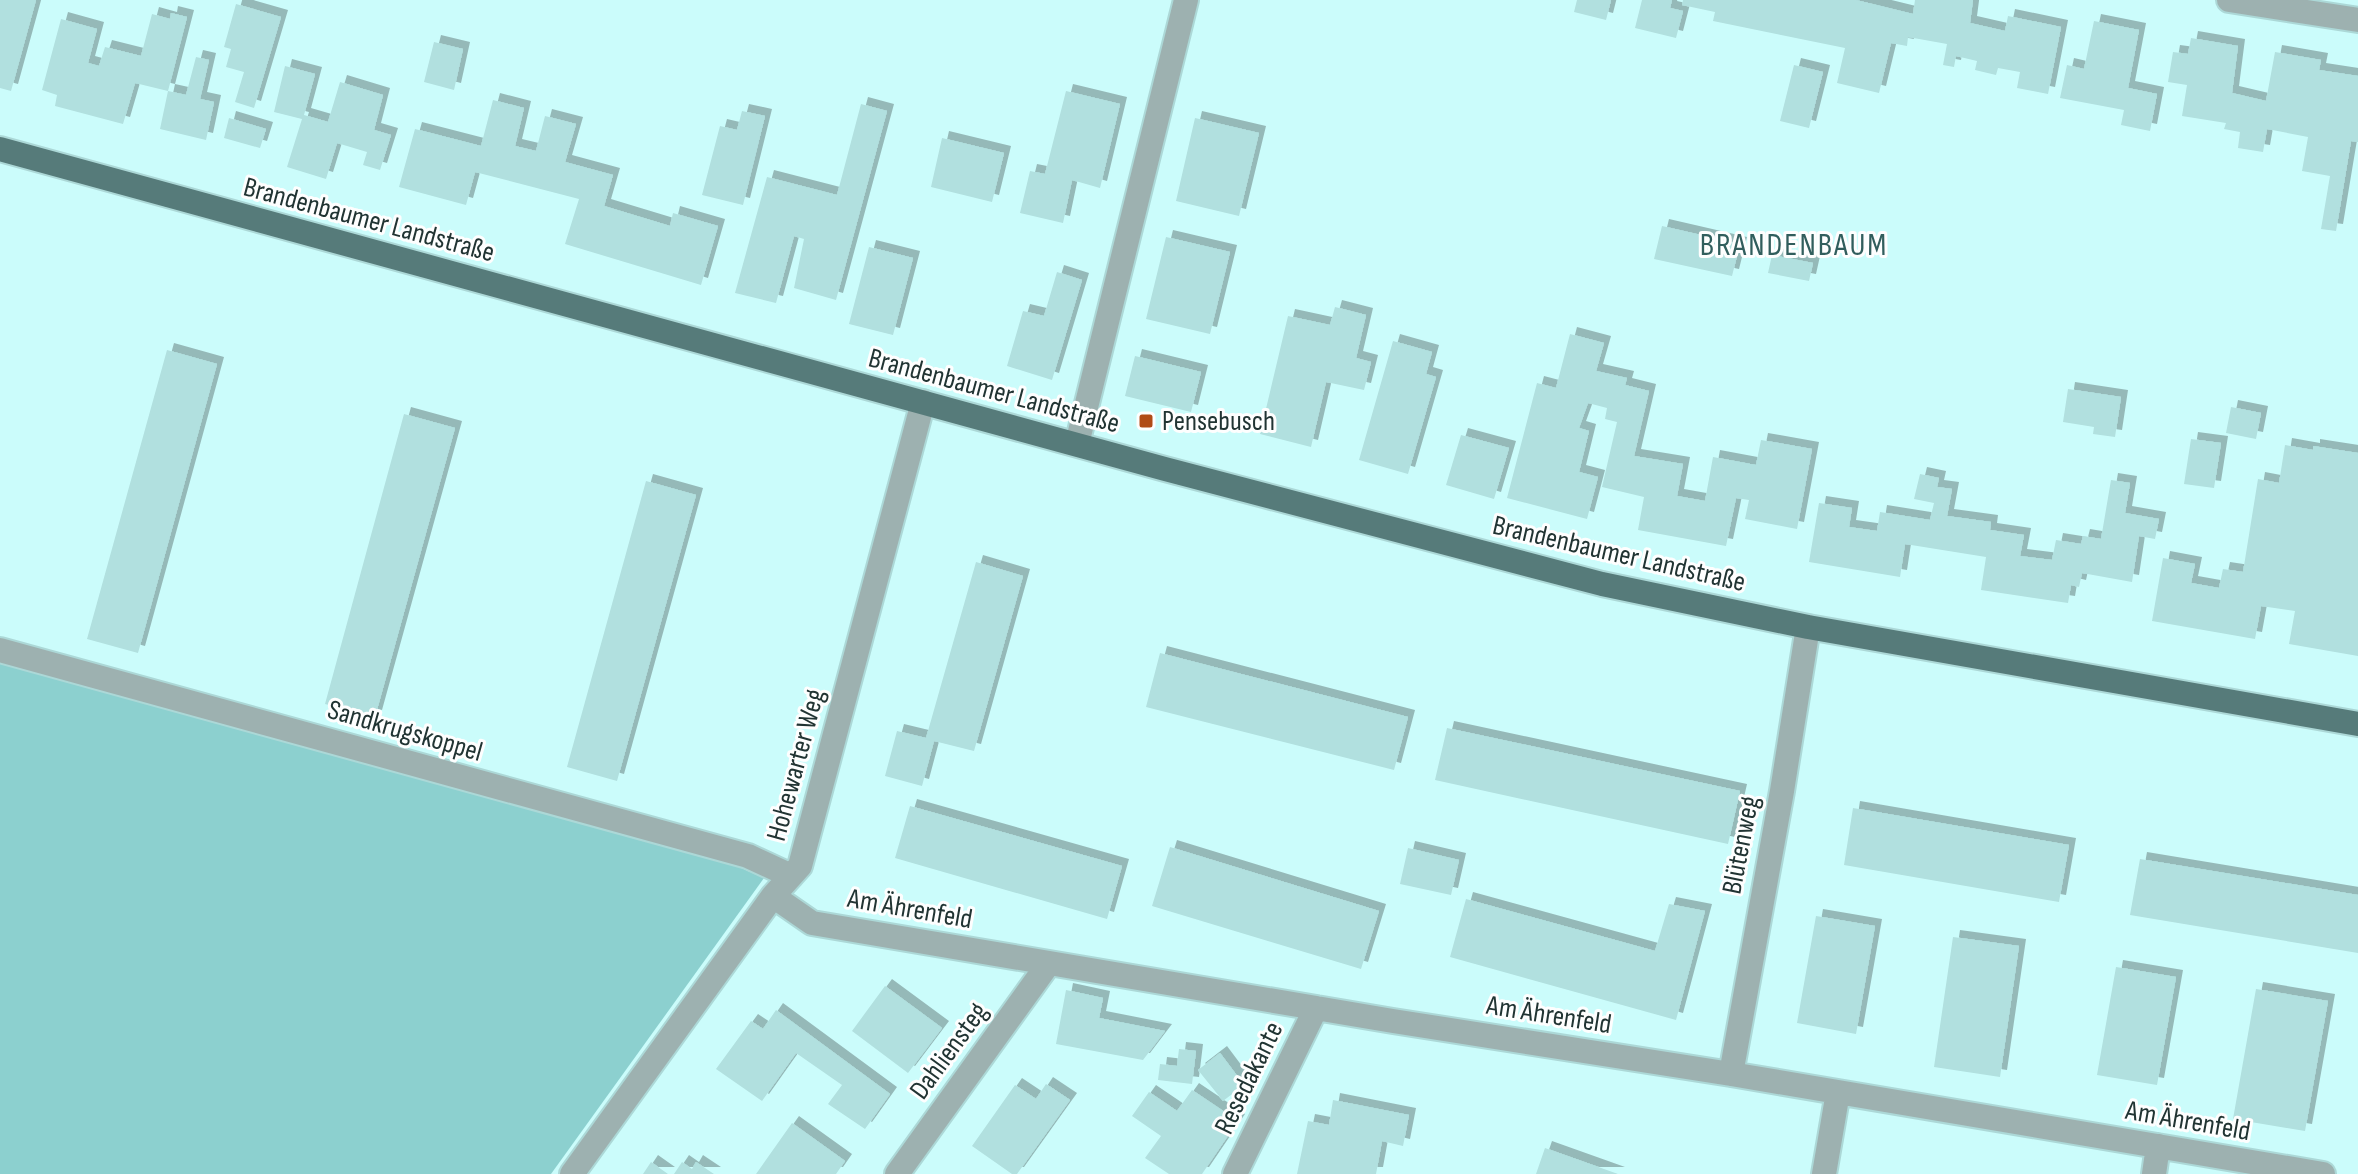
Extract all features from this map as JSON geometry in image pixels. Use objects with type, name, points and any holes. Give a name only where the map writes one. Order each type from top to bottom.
[{"type":"main road","name":"Brandenbaumer Landstraße","points":[[0,149],[1588,581],[1808,627],[2358,724]]},
{"type":"street","points":[[1077,444],[1186,0]]},
{"type":"street","points":[[2229,0],[2358,20]]},
{"type":"street","name":"Hohewarter Weg","points":[[572,1174],[773,896],[800,866],[923,402]]},
{"type":"street","name":"Blütenweg","points":[[1731,1074],[1808,627]]},
{"type":"street","name":"Sandkrugskoppel","points":[[0,650],[748,856],[791,876]]},
{"type":"street","name":"Am Ährenfeld","points":[[773,896],[812,923],[2323,1174]]},
{"type":"street","name":"Dahliensteg","points":[[897,1174],[1049,963]]},
{"type":"street","name":"Resedakante","points":[[1235,1174],[1316,1008]]},
{"type":"street","points":[[1824,1174],[1838,1092]]},
{"type":"street","points":[[2154,1174],[2158,1146]]},
{"type":"shaded area","points":[[0,663],[739,867],[764,878],[551,1174],[0,1174]]},
{"type":"building","points":[[0,0],[36,0],[11,91],[0,88]]},
{"type":"building","points":[[1577,0],[1611,0],[1606,20],[1574,12]]},
{"type":"building","points":[[1642,0],[1672,0],[1670,8],[1683,11],[1676,38],[1635,28]]},
{"type":"building","points":[[1683,0],[1856,0],[1913,14],[1915,0],[1973,0],[1970,23],[2005,31],[2008,16],[2061,27],[2048,94],[2017,88],[2020,72],[1998,68],[1996,75],[1975,70],[1977,61],[1956,56],[1954,67],[1943,65],[1947,44],[1908,37],[1907,46],[1891,43],[1879,93],[1837,83],[1845,48],[1713,21],[1715,12],[1682,5]]},
{"type":"building","points":[[236,4],[281,17],[254,108],[235,102],[244,72],[226,67],[231,49],[224,47]]},
{"type":"building","points":[[171,13],[187,17],[168,91],[135,83],[123,124],[55,106],[57,95],[42,90],[61,19],[97,29],[88,63],[99,66],[105,47],[141,56],[152,14],[170,19]]},
{"type":"building","points":[[2094,21],[2139,30],[2128,88],[2157,94],[2150,131],[2121,125],[2124,110],[2060,98],[2067,65],[2084,69]]},
{"type":"building","points":[[2191,38],[2238,46],[2232,93],[2266,101],[2275,52],[2321,60],[2319,70],[2358,76],[2358,142],[2351,141],[2336,231],[2321,229],[2330,176],[2302,171],[2308,137],[2267,129],[2263,152],[2238,148],[2240,132],[2224,129],[2226,123],[2182,116],[2187,85],[2168,82],[2173,52],[2188,54]]},
{"type":"building","points":[[434,42],[463,49],[454,90],[424,82]]},
{"type":"building","points":[[196,57],[209,60],[200,99],[214,102],[206,140],[160,129],[168,91],[186,95]]},
{"type":"building","points":[[1794,65],[1823,72],[1809,128],[1780,121]]},
{"type":"building","points":[[285,66],[315,74],[304,115],[328,122],[340,82],[383,95],[374,130],[391,135],[380,170],[363,165],[367,152],[337,143],[326,179],[287,167],[302,119],[274,112]]},
{"type":"building","points":[[1066,91],[1120,104],[1100,188],[1072,180],[1063,223],[1020,213],[1030,171],[1045,174]]},
{"type":"building","points":[[493,100],[524,108],[515,146],[536,151],[545,116],[576,124],[565,162],[613,175],[604,206],[670,226],[673,213],[718,226],[701,285],[565,244],[579,199],[475,172],[466,205],[399,187],[415,129],[481,146]]},
{"type":"building","points":[[861,104],[887,111],[836,300],[794,288],[804,239],[794,236],[776,303],[735,293],[767,177],[837,195]]},
{"type":"building","points":[[742,111],[765,116],[743,205],[702,195],[720,126],[737,130]]},
{"type":"building","points":[[229,118],[266,129],[260,148],[224,138]]},
{"type":"building","points":[[1195,118],[1259,133],[1239,216],[1176,201]]},
{"type":"building","points":[[942,138],[1004,153],[992,202],[931,187]]},
{"type":"building","points":[[1662,226],[1740,244],[1732,276],[1654,259]]},
{"type":"building","points":[[1166,237],[1230,252],[1210,334],[1146,319]]},
{"type":"building","points":[[869,247],[913,258],[893,335],[849,324]]},
{"type":"building","points":[[1772,255],[1813,263],[1809,281],[1768,273]]},
{"type":"building","points":[[1057,272],[1082,280],[1052,380],[1007,366],[1023,311],[1044,316]]},
{"type":"building","points":[[1335,307],[1366,315],[1356,358],[1371,362],[1364,390],[1326,382],[1311,447],[1260,434],[1288,316],[1330,325]]},
{"type":"building","points":[[1570,334],[1604,343],[1596,371],[1627,378],[1625,385],[1649,391],[1634,456],[1683,464],[1677,496],[1705,501],[1713,457],[1756,465],[1761,440],[1812,449],[1797,529],[1745,519],[1749,500],[1736,498],[1726,546],[1638,530],[1644,497],[1602,487],[1617,422],[1605,419],[1607,408],[1588,403],[1579,428],[1589,431],[1579,472],[1598,477],[1587,519],[1507,498],[1537,383],[1556,388]]},
{"type":"building","points":[[1393,341],[1432,352],[1426,374],[1436,377],[1408,474],[1359,460]]},
{"type":"building","points":[[167,350],[217,364],[138,653],[87,639]]},
{"type":"building","points":[[1135,356],[1201,372],[1191,412],[1125,396]]},
{"type":"building","points":[[2068,389],[2121,397],[2115,437],[2093,434],[2094,427],[2063,422]]},
{"type":"building","points":[[2231,407],[2261,413],[2256,439],[2226,433]]},
{"type":"building","points":[[404,414],[455,428],[375,717],[325,704]]},
{"type":"building","points":[[1461,435],[1509,448],[1494,499],[1446,485]]},
{"type":"building","points":[[2191,439],[2221,443],[2214,488],[2184,484]]},
{"type":"building","points":[[2285,445],[2358,453],[2358,656],[2289,644],[2295,611],[2261,606],[2255,639],[2152,621],[2163,558],[2195,564],[2191,583],[2219,588],[2223,569],[2243,572],[2258,479],[2279,483]]},
{"type":"building","points":[[1920,474],[1939,478],[1937,487],[1952,489],[1947,516],[1991,522],[1990,530],[2024,535],[2020,556],[2052,560],[2056,540],[2081,544],[2083,536],[2101,539],[2111,480],[2130,483],[2125,513],[2159,519],[2155,539],[2139,536],[2132,582],[2082,573],[2079,587],[2071,585],[2068,603],[1981,590],[1986,557],[1905,544],[1900,577],[1809,562],[1819,503],[1852,508],[1849,527],[1877,531],[1880,512],[1930,520],[1934,503],[1914,499]]},
{"type":"building","points":[[646,481],[696,495],[617,781],[567,767]]},
{"type":"building","points":[[976,562],[1023,576],[974,751],[934,741],[922,786],[885,776],[897,731],[926,738]]},
{"type":"building","points":[[1160,653],[1408,717],[1394,770],[1146,707]]},
{"type":"building","points":[[1447,728],[1740,791],[1728,844],[1435,780]]},
{"type":"building","points":[[910,806],[1122,866],[1107,919],[895,858]]},
{"type":"building","points":[[1853,808],[2069,845],[2059,902],[1844,865]]},
{"type":"building","points":[[1170,847],[1379,911],[1361,969],[1152,906]]},
{"type":"building","points":[[1408,848],[1459,860],[1451,895],[1400,884]]},
{"type":"building","points":[[2140,859],[2358,895],[2358,953],[2130,915]]},
{"type":"building","points":[[1466,899],[1655,951],[1669,904],[1705,911],[1676,1020],[1450,957]]},
{"type":"building","points":[[1816,916],[1875,926],[1856,1034],[1797,1023]]},
{"type":"building","points":[[1953,937],[2019,946],[2000,1077],[1934,1067]]},
{"type":"building","points":[[2116,967],[2176,977],[2157,1085],[2097,1075]]},
{"type":"building","points":[[885,986],[942,1028],[908,1073],[852,1031]]},
{"type":"building","points":[[2256,989],[2328,1001],[2305,1131],[2233,1119]]},
{"type":"building","points":[[1066,990],[1103,998],[1099,1018],[1165,1031],[1143,1060],[1056,1044]]},
{"type":"building","points":[[776,1010],[890,1094],[865,1129],[828,1104],[842,1085],[796,1053],[762,1101],[716,1069],[751,1021],[763,1029]]},
{"type":"building","points":[[1179,1049],[1196,1051],[1192,1084],[1158,1080],[1160,1064],[1177,1066]]},
{"type":"building","points":[[1220,1053],[1244,1085],[1223,1101],[1198,1070]]},
{"type":"building","points":[[1046,1084],[1070,1100],[1017,1174],[1012,1174],[972,1146],[1015,1085],[1036,1099]]},
{"type":"building","points":[[1192,1090],[1238,1121],[1202,1174],[1169,1174],[1145,1158],[1161,1136],[1132,1116],[1149,1092],[1177,1111]]},
{"type":"building","points":[[1333,1100],[1409,1115],[1403,1146],[1382,1141],[1376,1174],[1297,1174],[1308,1121],[1329,1125]]},
{"type":"building","points":[[792,1123],[845,1161],[836,1174],[756,1174]]},
{"type":"building","points":[[1545,1148],[1618,1174],[1536,1174]]},
{"type":"building","points":[[651,1162],[668,1174],[643,1174]]},
{"type":"building","points":[[682,1162],[692,1169],[696,1162],[714,1174],[674,1174]]},
{"type":"place","name":"Pensebusch","points":[[1146,421]]},
{"type":"district","name":"BRANDENBAUM","points":[[1794,245]]}]
